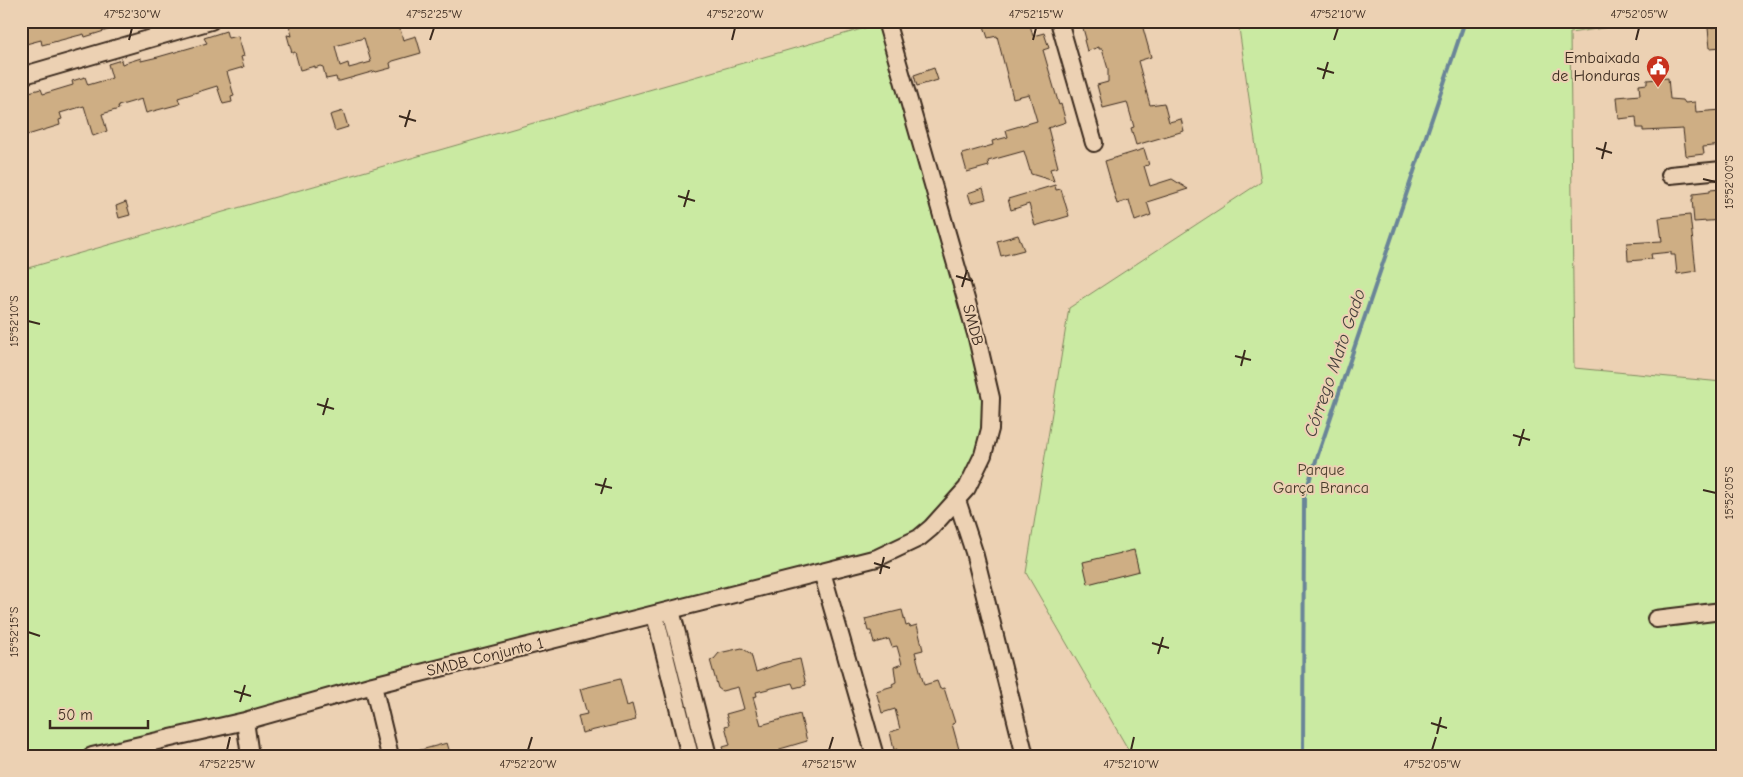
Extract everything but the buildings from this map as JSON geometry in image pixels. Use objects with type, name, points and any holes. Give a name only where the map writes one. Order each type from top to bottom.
[{"type":"street","points":[[21,76],[211,21]]},
{"type":"street","name":"SMDB","points":[[877,558],[919,538],[931,528],[967,488],[983,455],[990,429],[991,398],[976,334],[886,21]]},
{"type":"street","points":[[1059,21],[1094,143]]},
{"type":"street","points":[[1670,175],[1722,170]]},
{"type":"street","points":[[957,500],[974,552],[1025,756]]},
{"type":"street","name":"SMDB Conjunto 1","points":[[100,755],[245,720],[373,685],[877,558]]},
{"type":"street","points":[[822,572],[875,756]]},
{"type":"street","points":[[1656,619],[1722,611]]},
{"type":"street","points":[[663,612],[690,756]]},
{"type":"street","points":[[663,612],[708,756]]},
{"type":"street","points":[[373,685],[390,756]]},
{"type":"street","points":[[245,720],[250,756]]},
{"type":"green space","name":"Parque Garça Branca","points":[[1238,21],[1649,21],[1570,33],[1574,368],[1722,382],[1722,756],[1132,756],[1026,573],[1069,308],[1261,182]]},
{"type":"green space","points":[[886,22],[991,398],[983,455],[931,528],[877,558],[102,756],[21,756],[21,270]]},
{"type":"waterway","name":"Córrego Mato Gado","points":[[1303,756],[1304,496],[1465,21]]},
{"type":"place","name":"Embaixada de Honduras","points":[[1658,88]]}]
